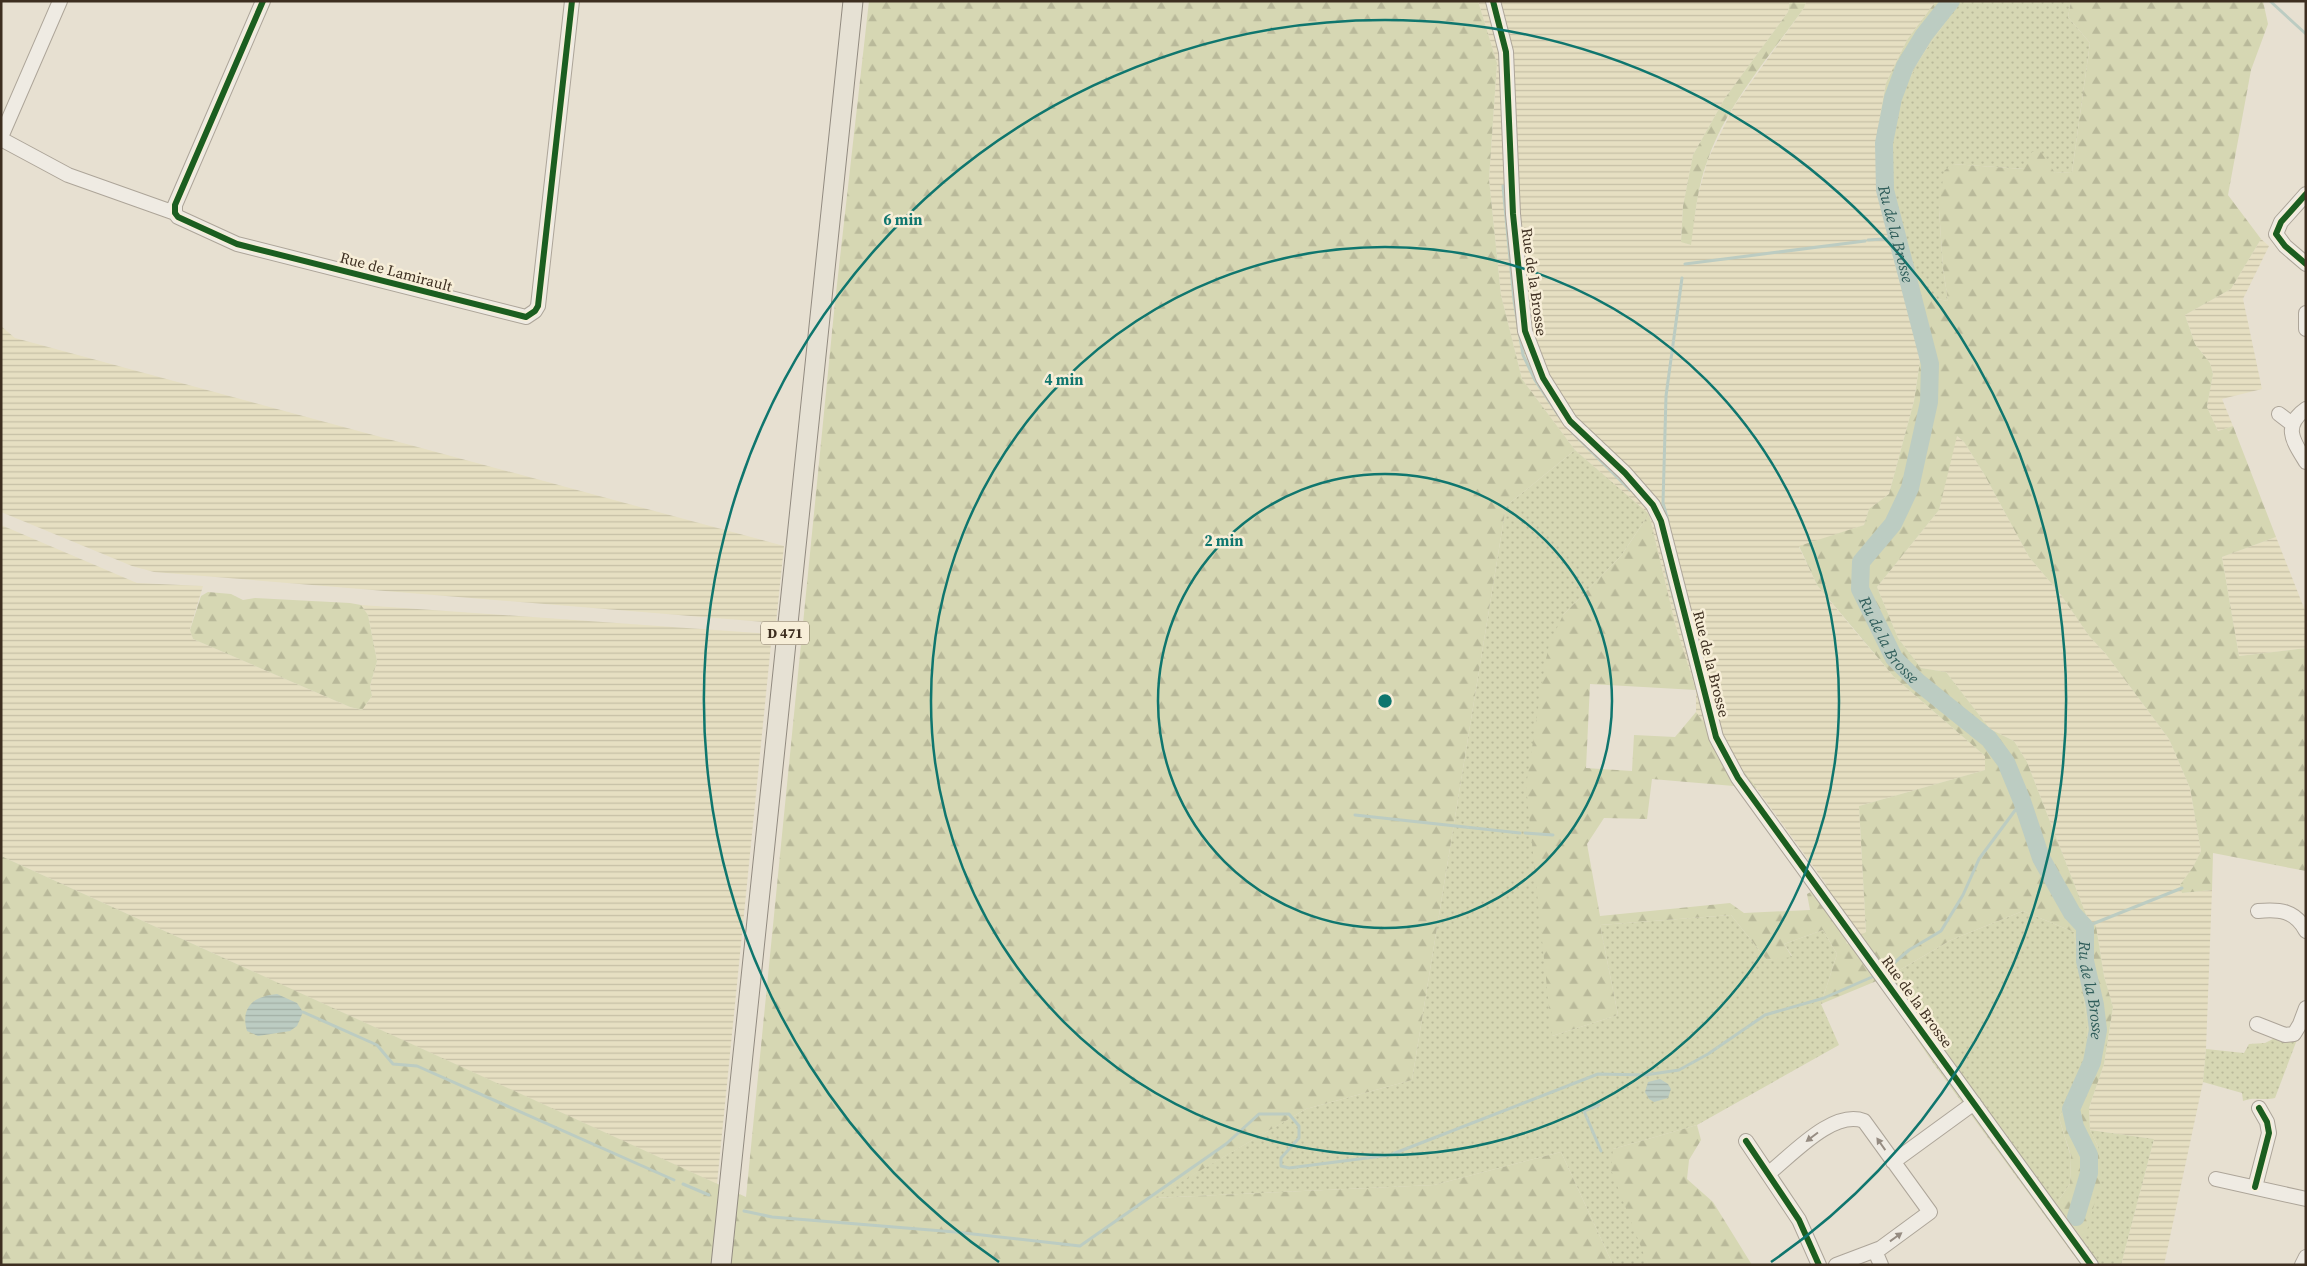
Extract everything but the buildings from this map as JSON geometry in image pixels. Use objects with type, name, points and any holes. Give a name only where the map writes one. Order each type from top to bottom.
[{"type":"main road","name":"D 471","points":[[721,1265],[853,1]]},
{"type":"street","points":[[1,138],[60,1]]},
{"type":"street","points":[[176,213],[175,205],[263,1]]},
{"type":"street","name":"Rue de Lamirault","points":[[1,138],[68,175],[176,213],[181,219],[237,244],[518,317],[530,315],[538,306],[572,1]]},
{"type":"street","name":"Rue de la Brosse","points":[[1493,1],[1506,52],[1513,214],[1525,331],[1543,378],[1570,421],[1625,473],[1652,505],[1661,521],[1716,737],[1725,757],[1738,778],[2091,1265]]},
{"type":"street","points":[[2306,194],[2281,222],[2276,234],[2285,246],[2306,264]]},
{"type":"street","points":[[2306,313],[2306,329]]},
{"type":"street","points":[[2306,409],[2292,424],[2291,433],[2306,462]]},
{"type":"street","points":[[2279,414],[2292,424]]},
{"type":"street","points":[[2258,911],[2277,909],[2291,913],[2306,931]]},
{"type":"street","points":[[2258,1024],[2284,1035],[2294,1034],[2298,1029],[2306,1008]]},
{"type":"street","points":[[1893,1162],[1974,1102]]},
{"type":"street","points":[[2255,1187],[2269,1133],[2267,1122],[2259,1108]]},
{"type":"street","points":[[1769,1173],[1826,1127],[1856,1118],[1864,1121],[1930,1212],[1875,1250],[1836,1265]]},
{"type":"street","points":[[1746,1141],[1800,1220],[1819,1265]]},
{"type":"street","points":[[2216,1179],[2306,1199]]},
{"type":"street","points":[[1875,1250],[1881,1265]]},
{"type":"street","points":[[2302,1265],[2306,1257]]},
{"type":"shaded area","points":[[1478,1],[1790,1],[1788,12],[1725,98],[1693,155],[1683,206],[1681,241],[1690,245],[1698,195],[1708,159],[1734,106],[1804,8],[1806,1],[1936,1],[1907,40],[1886,83],[1877,133],[1890,247],[1912,320],[1920,361],[1914,401],[1889,494],[1869,509],[1864,525],[1799,547],[1817,585],[1854,630],[1894,677],[1985,756],[1985,770],[1859,806],[1866,933],[1847,944],[1826,884],[1757,789],[1696,712],[1696,690],[1676,627],[1649,514],[1575,450],[1522,379],[1501,295],[1489,179],[1497,63]]},
{"type":"shaded area","points":[[2261,239],[2269,246],[2243,299],[2262,389],[2222,399],[2233,426],[2218,431],[2207,407],[2213,374],[2210,363],[2195,344],[2185,315],[2231,289]]},
{"type":"shaded area","points":[[1,326],[15,338],[784,546],[776,623],[154,572],[132,566],[1,512]]},
{"type":"shaded area","points":[[1956,435],[1964,442],[1984,474],[2029,557],[2061,595],[2089,636],[2105,653],[2169,739],[2190,788],[2201,851],[2193,867],[2180,885],[2183,893],[2212,890],[2206,1049],[2203,1082],[2164,1265],[2121,1265],[2154,1139],[2090,1130],[2089,1108],[2104,1064],[2113,1007],[2104,976],[2096,926],[2087,917],[2027,762],[2014,741],[1990,729],[1946,672],[1921,668],[1898,638],[1877,587],[1939,510]]},
{"type":"shaded area","points":[[1,525],[137,583],[203,586],[190,629],[193,639],[350,707],[362,710],[372,696],[370,686],[377,661],[368,615],[361,605],[772,634],[717,1184],[1,856]]},
{"type":"shaded area","points":[[2276,537],[2306,613],[2306,648],[2239,656],[2222,557]]},
{"type":"shaded area","points":[[277,994],[297,1003],[303,1012],[297,1026],[290,1031],[258,1036],[247,1031],[246,1015],[247,1009],[251,1004],[262,997]]},
{"type":"shaded area","points":[[1660,1079],[1668,1084],[1671,1089],[1668,1098],[1654,1102],[1649,1099],[1645,1092],[1648,1082]]},
{"type":"green space","points":[[869,1],[1478,1],[1497,63],[1489,179],[1501,295],[1522,379],[1575,450],[1506,506],[1412,1080],[1306,1109],[1153,1198],[1434,1185],[1561,1152],[1613,1265],[1,1265],[1,856],[746,1197],[835,302]]},
{"type":"green space","points":[[1790,1],[1806,1],[1804,8],[1738,99],[1716,138],[1701,180],[1691,245],[1681,242],[1683,206],[1693,155],[1725,98],[1788,12]]},
{"type":"green space","points":[[1936,1],[1960,1],[1919,60],[1903,92],[1890,143],[1890,192],[1915,281],[1937,299],[1948,301],[1943,268],[1939,209],[1944,171],[1952,164],[2024,169],[2032,152],[2041,152],[2055,173],[2072,172],[2090,43],[2068,17],[2071,1],[2263,1],[2268,24],[2251,70],[2228,195],[2261,239],[2231,289],[2185,315],[2195,344],[2210,363],[2213,374],[2207,407],[2218,431],[2233,426],[2276,537],[2222,557],[2239,656],[2306,648],[2306,871],[2213,853],[2212,890],[2182,893],[2180,885],[2193,867],[2201,851],[2190,788],[2169,739],[2105,653],[2089,636],[2061,595],[2029,557],[1984,474],[1964,442],[1957,436],[1939,510],[1877,587],[1898,638],[1921,668],[1946,672],[1990,729],[2014,741],[2027,762],[2087,917],[2096,926],[2104,976],[2113,1007],[2104,1064],[2089,1108],[2090,1130],[2098,1147],[2102,1177],[2084,1241],[2056,1204],[2070,1184],[2071,1156],[2059,1118],[2088,1059],[2087,1021],[2074,932],[2023,911],[1951,940],[1891,975],[1821,1004],[1837,954],[1823,930],[1784,944],[1792,957],[1767,960],[1731,915],[1600,925],[1618,1015],[1552,1036],[1526,786],[1545,665],[1549,645],[1563,615],[1621,556],[1649,514],[1676,627],[1696,690],[1590,684],[1586,768],[1632,771],[1634,735],[1675,737],[1696,712],[1757,788],[1652,779],[1647,819],[1604,818],[1587,844],[1600,916],[1730,903],[1744,913],[1810,910],[1807,894],[1826,884],[1847,944],[1866,932],[1859,806],[1985,770],[1985,756],[1894,677],[1817,585],[1799,546],[1864,525],[1869,509],[1889,494],[1914,401],[1920,361],[1912,320],[1890,247],[1878,178],[1877,133],[1886,83],[1907,40]]},
{"type":"green space","points":[[1960,1],[2071,1],[2068,17],[2090,43],[2072,172],[2055,173],[2032,153],[2025,169],[1952,164],[1939,209],[1943,268],[1948,301],[1937,299],[1915,281],[1890,192],[1890,143],[1903,92],[1919,60]]},
{"type":"green space","points":[[1575,450],[1649,514],[1621,556],[1563,615],[1552,1036],[1618,1015],[1600,925],[1731,915],[1767,960],[1792,956],[1784,944],[1823,930],[1837,954],[1821,1004],[1839,1045],[1697,1125],[1613,1149],[1648,1265],[1613,1265],[1561,1152],[1434,1185],[1152,1198],[1306,1109],[1412,1080],[1506,506]]},
{"type":"green space","points":[[208,592],[231,594],[243,600],[255,598],[361,605],[368,615],[377,661],[370,686],[372,696],[362,710],[350,707],[193,639],[190,630],[201,596]]},
{"type":"green space","points":[[2023,911],[2074,932],[2087,1021],[2088,1059],[2059,1118],[2071,1157],[2070,1184],[2056,1204],[2083,1240],[2098,1147],[2090,1130],[2154,1139],[2121,1265],[2081,1265],[1933,1063],[1877,980],[1891,975],[1951,940]]},
{"type":"green space","points":[[2298,1037],[2275,1098],[2243,1101],[2242,1093],[2203,1082],[2206,1049],[2244,1053],[2249,1044],[2265,1043],[2275,1038]]},
{"type":"green space","points":[[1697,1125],[1701,1140],[1689,1160],[1687,1179],[1713,1202],[1752,1265],[1648,1265],[1611,1170],[1613,1149]]},
{"type":"waterway","name":"Ru de la Brosse","points":[[1951,1],[1924,35],[1905,66],[1893,98],[1884,143],[1885,190],[1930,364],[1929,402],[1910,488],[1893,524],[1861,562],[1860,589],[1894,658],[1918,682],[1989,739],[2006,762],[2022,801],[2041,858],[2072,913],[2085,927],[2085,961],[2095,1005],[2098,1030],[2092,1062],[2071,1109],[2075,1127],[2089,1155],[2089,1173],[2076,1217]]},
{"type":"waterway","points":[[2270,1],[2306,34]]},
{"type":"waterway","points":[[1503,186],[1514,300],[1523,355],[1535,380],[1559,416]]},
{"type":"waterway","points":[[1868,240],[1899,238]]},
{"type":"waterway","points":[[1685,264],[1865,241]]},
{"type":"waterway","points":[[1668,521],[1663,503],[1666,396],[1682,278]]},
{"type":"waterway","points":[[1573,433],[1630,490]]},
{"type":"waterway","points":[[1666,569],[1686,645]]},
{"type":"waterway","points":[[1886,970],[1909,950],[1941,931],[1963,895],[1979,859],[2022,801]]},
{"type":"waterway","points":[[1355,815],[1520,833]]},
{"type":"waterway","points":[[1525,833],[1553,835]]},
{"type":"waterway","points":[[2085,927],[2182,888]]},
{"type":"waterway","points":[[744,1211],[772,1217],[955,1232],[1080,1246],[1226,1144],[1259,1114],[1289,1114],[1299,1126],[1299,1138],[1281,1158],[1281,1166],[1289,1168],[1390,1155],[1598,1074],[1645,1075],[1679,1070],[1708,1054],[1765,1015],[1824,998],[1872,977]]},
{"type":"waterway","points":[[303,1012],[377,1045],[393,1064],[417,1066],[674,1180]]},
{"type":"waterway","points":[[1599,1105],[1584,1111],[1601,1151]]},
{"type":"waterway","points":[[683,1184],[709,1195]]},
{"type":"cycle path","points":[[263,1],[175,205],[175,213],[178,217],[237,244],[526,317],[535,311],[538,306],[572,1]]},
{"type":"cycle path","points":[[1493,1],[1506,52],[1513,214],[1525,331],[1543,378],[1570,421],[1625,473],[1653,505],[1661,521],[1716,737],[1738,778],[2091,1265]]},
{"type":"cycle path","points":[[2306,194],[2281,222],[2276,234],[2285,246],[2306,264]]},
{"type":"cycle path","points":[[2255,1187],[2269,1133],[2267,1122],[2259,1108]]},
{"type":"cycle path","points":[[1746,1141],[1799,1220],[1819,1265]]}]
